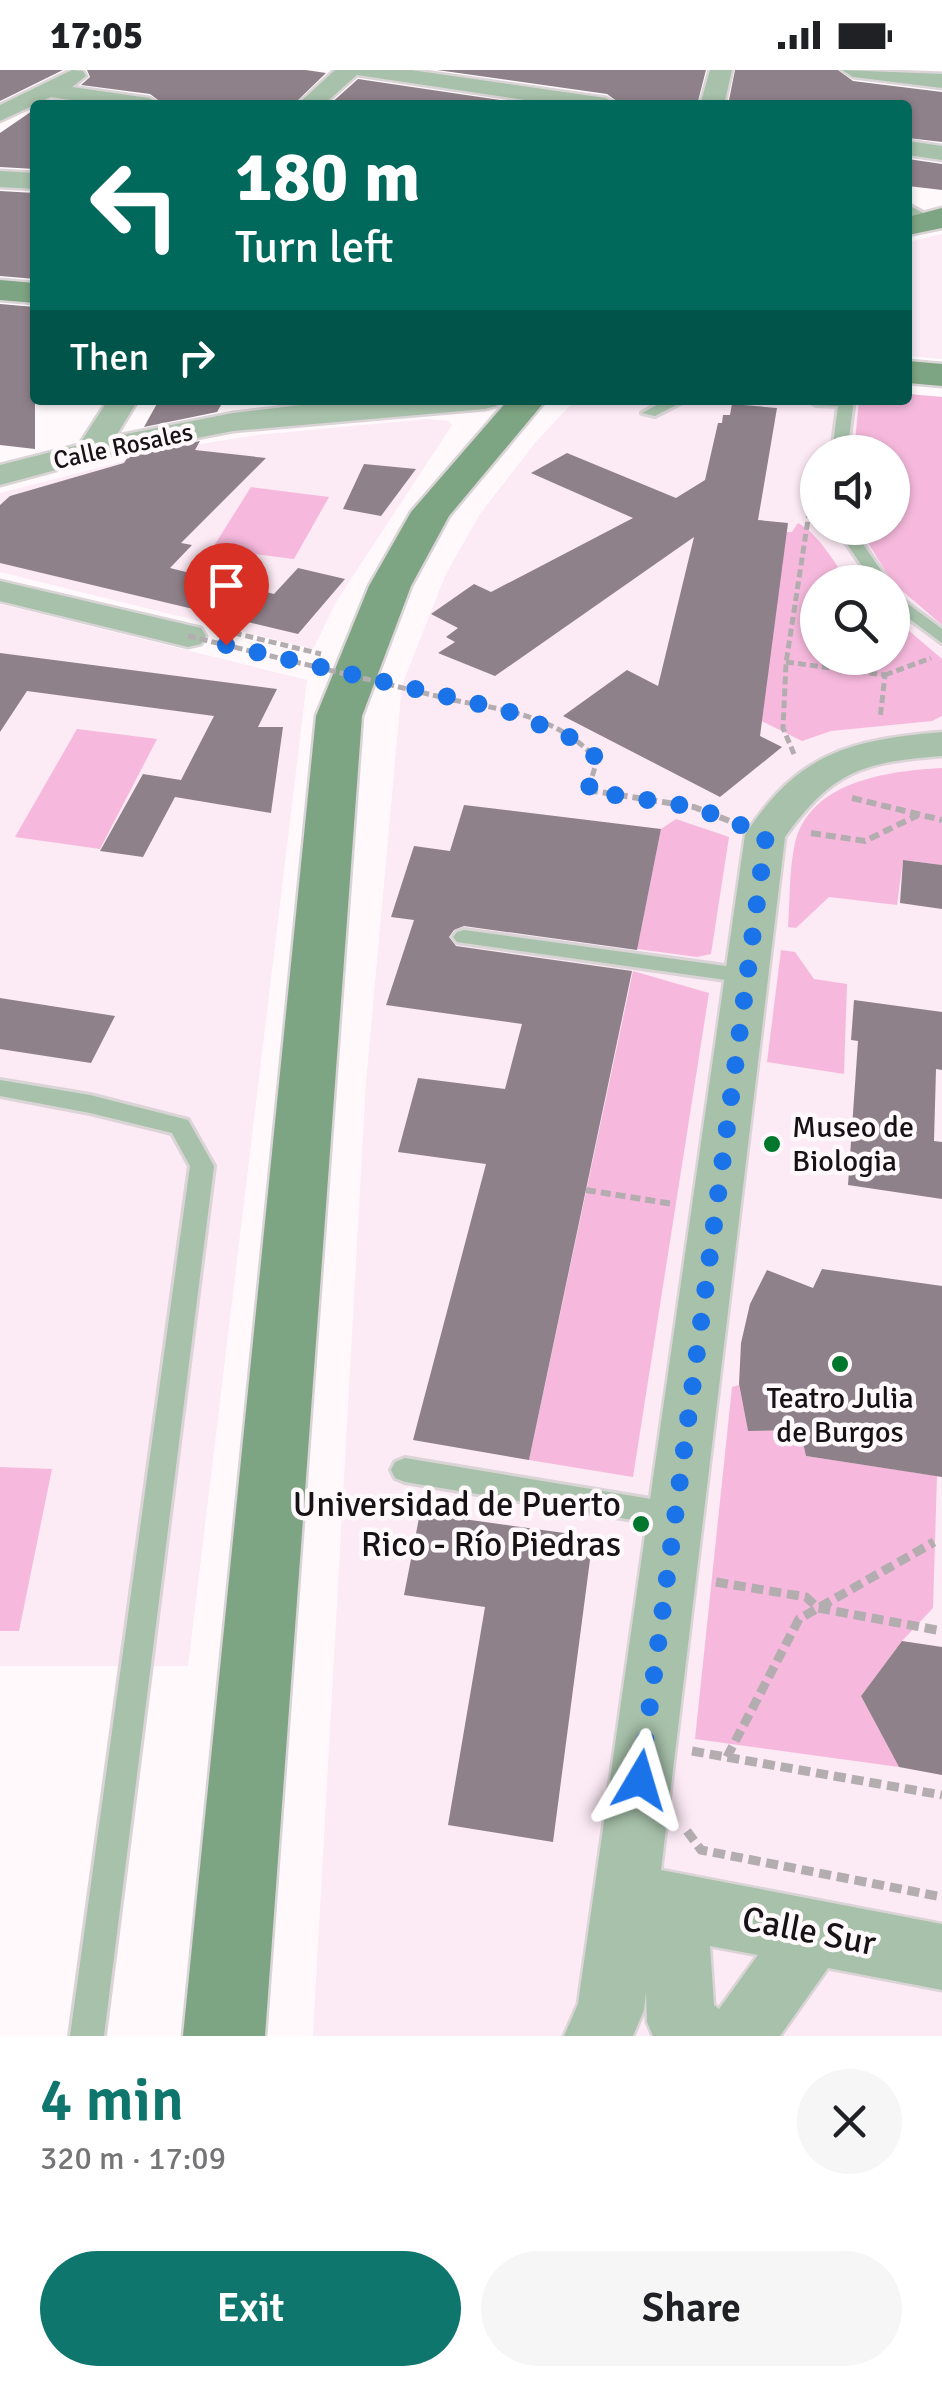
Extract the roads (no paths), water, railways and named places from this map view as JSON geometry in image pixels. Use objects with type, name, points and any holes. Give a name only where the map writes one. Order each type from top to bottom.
[{"type":"street","points":[[0,114],[85,70]]},
{"type":"street","points":[[315,100],[349,70]]},
{"type":"street","points":[[364,70],[571,100]]},
{"type":"street","points":[[713,100],[721,70]]},
{"type":"street","points":[[853,70],[942,81]]},
{"type":"street","points":[[47,90],[115,100]]},
{"type":"street","points":[[912,149],[942,153]]},
{"type":"street","points":[[0,179],[30,181]]},
{"type":"street","points":[[0,290],[30,293]]},
{"type":"street","points":[[912,372],[942,376]]},
{"type":"street","points":[[91,450],[120,405]]},
{"type":"street","name":"Calle Rosales","points":[[0,475],[91,450],[230,423],[412,405]]},
{"type":"street","points":[[224,2036],[339,716],[390,586],[431,512],[524,405]]},
{"type":"street","points":[[0,591],[188,636]]},
{"type":"street","points":[[699,2036],[681,2022],[651,1899],[645,1742],[747,976],[802,787],[831,786],[857,758],[942,744]]},
{"type":"street","points":[[598,2036],[651,1899]]},
{"type":"street","name":"Calle Sur","points":[[651,1899],[942,1957]]},
{"type":"street","points":[[740,2036],[814,1932]]},
{"type":"lane","points":[[650,414],[668,405]]},
{"type":"lane","points":[[842,435],[845,405]]},
{"type":"lane","points":[[910,612],[942,638]]},
{"type":"lane","points":[[464,937],[747,976]]},
{"type":"lane","points":[[0,1088],[180,1126],[202,1166],[87,2036]]},
{"type":"lane","points":[[405,1470],[675,1515]]},
{"type":"place","name":"Museo de Biologia","points":[[772,1144]]},
{"type":"place","name":"Teatro Julia de Burgos","points":[[840,1364]]},
{"type":"place","name":"Universidad de Puerto Rico - Río Piedras","points":[[641,1524]]}]
